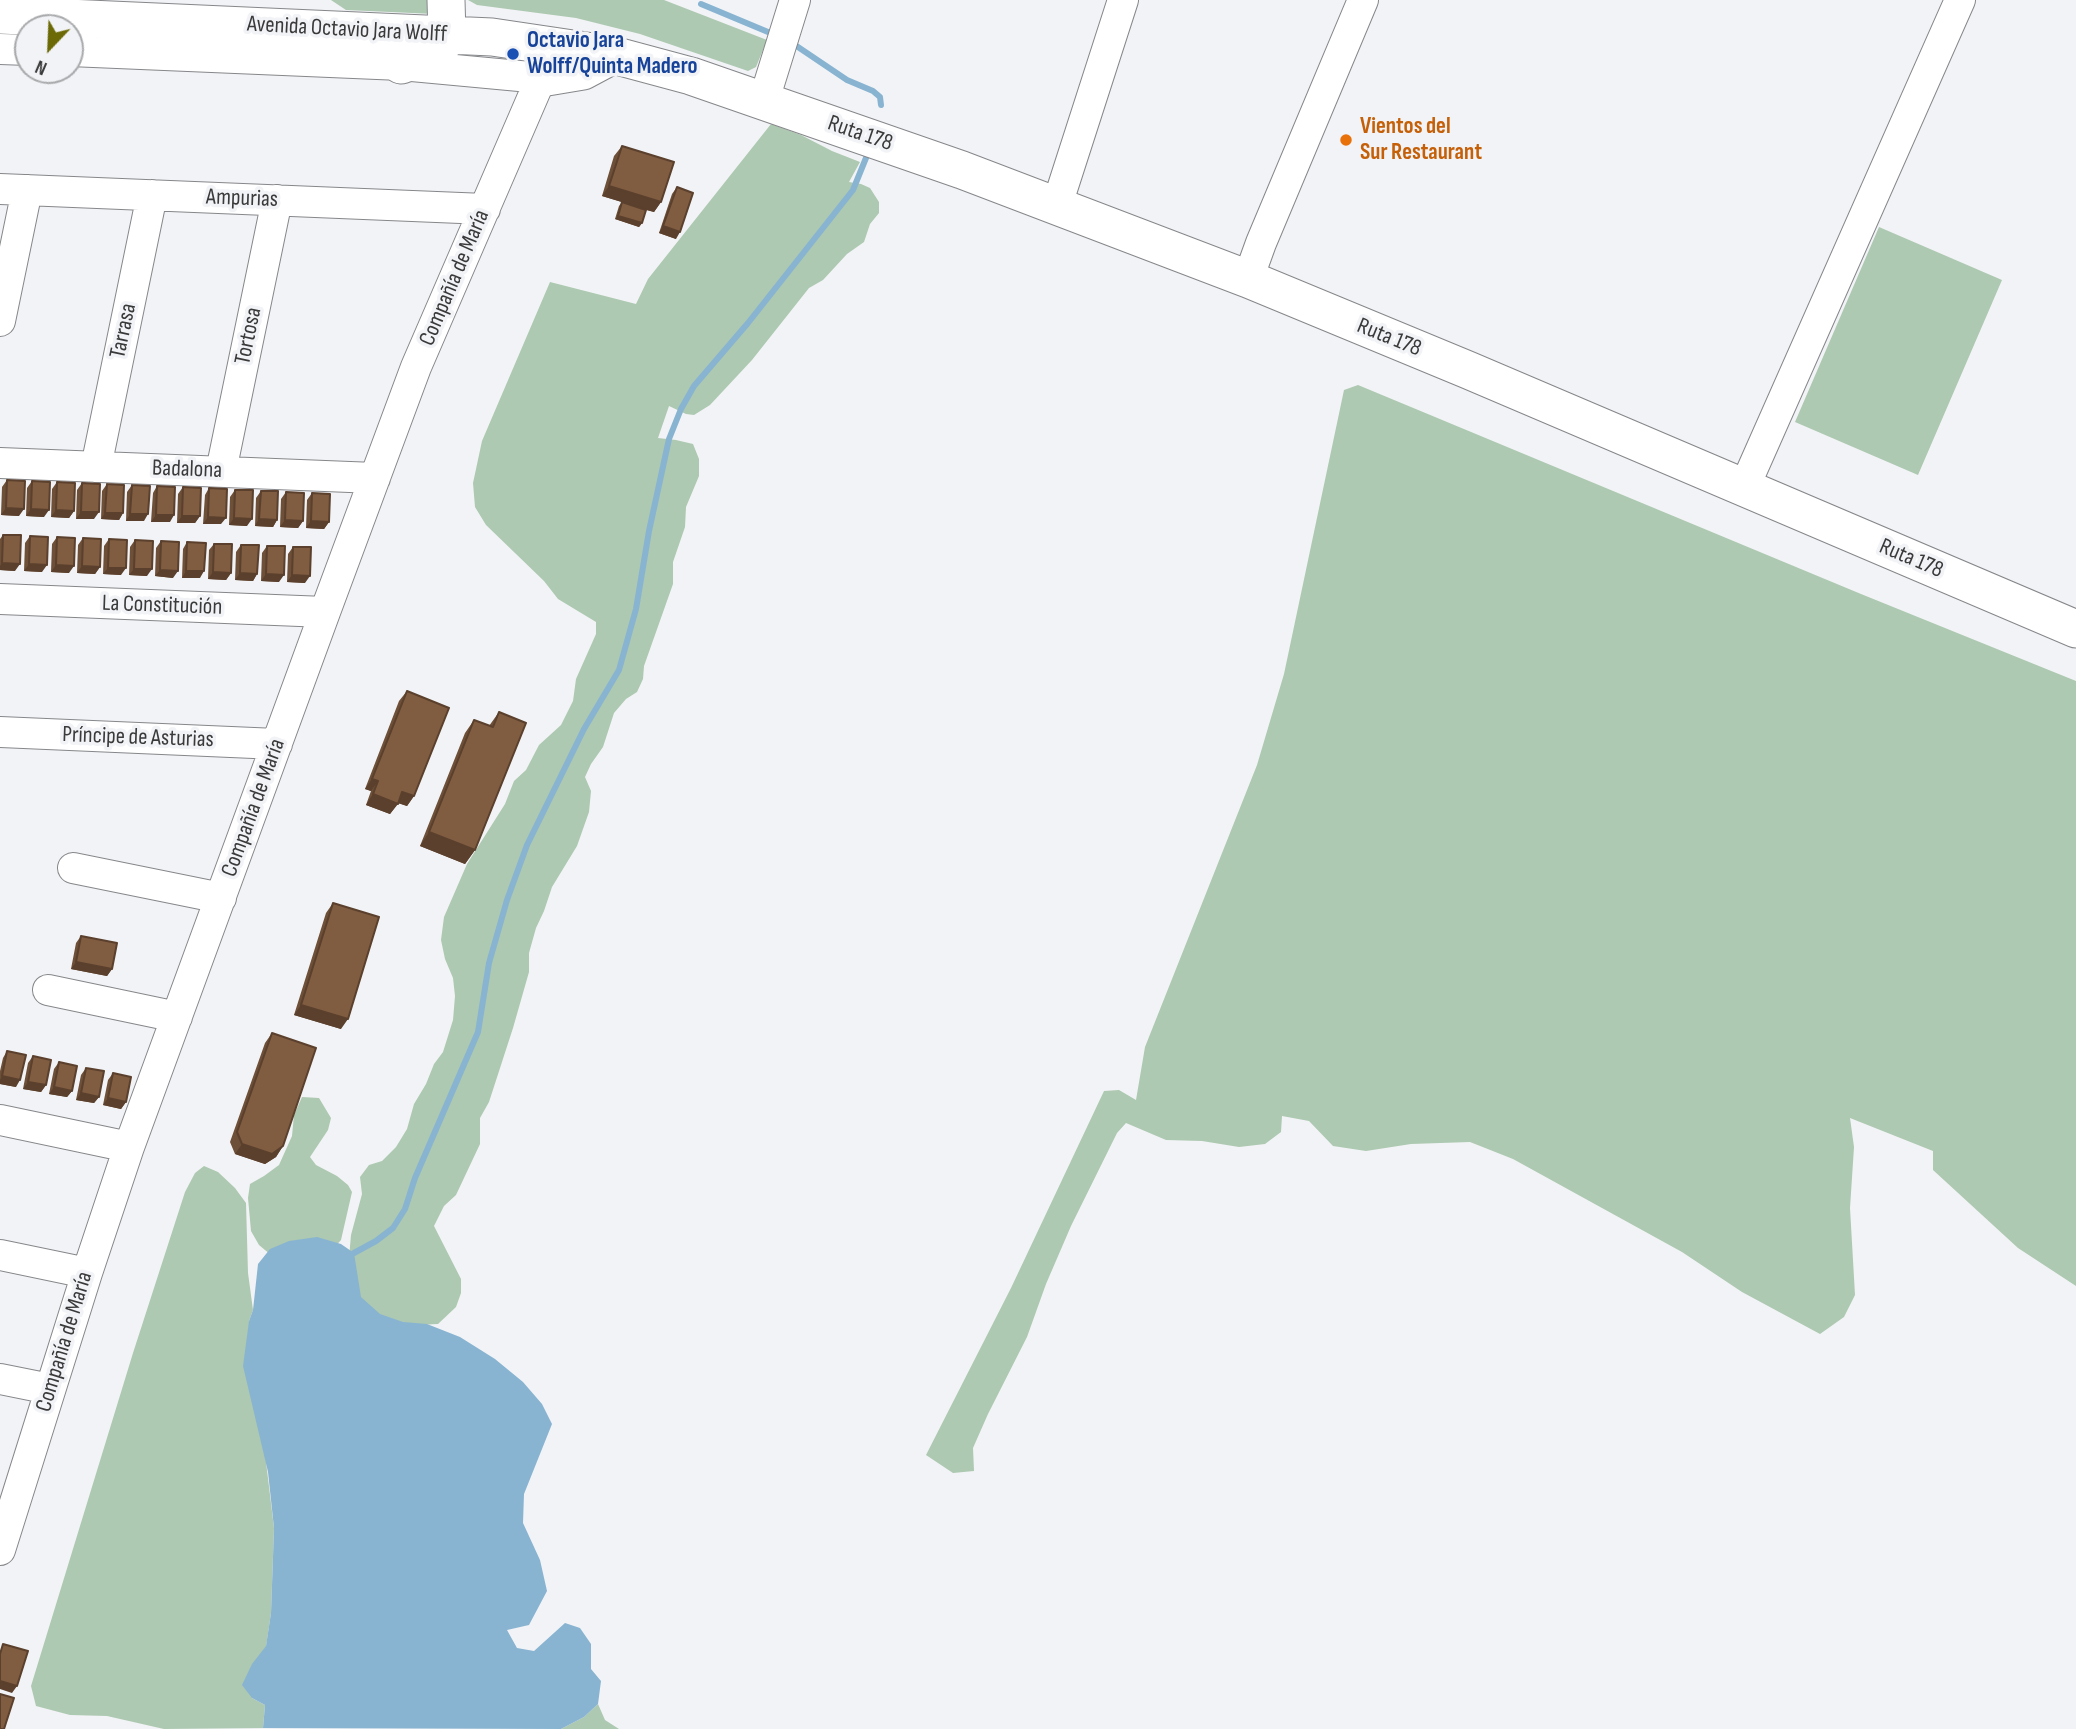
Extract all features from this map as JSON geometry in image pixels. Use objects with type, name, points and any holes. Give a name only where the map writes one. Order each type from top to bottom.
[{"type":"main road","name":"Avenida Octavio Jara Wolff","points":[[84,20],[447,18],[501,38],[613,55],[691,76]]},
{"type":"main road","points":[[401,65],[437,50],[444,41],[447,18]]},
{"type":"main road","points":[[541,78],[583,71],[613,55]]},
{"type":"main road","name":"Ruta 178","points":[[691,76],[1057,205],[1248,279],[2076,629]]},
{"type":"street","points":[[764,100],[795,0]]},
{"type":"street","points":[[1057,205],[1123,0]]},
{"type":"street","points":[[1248,279],[1363,0]]},
{"type":"street","points":[[1744,488],[1960,0]]},
{"type":"street","name":"Avenida Octavio Jara Wolff","points":[[0,49],[14,34]]},
{"type":"street","name":"Avenida Octavio Jara Wolff","points":[[84,52],[401,65],[541,78]]},
{"type":"street","name":"Compañía de María","points":[[0,1550],[7,1504],[50,1389],[129,1147],[325,612],[418,363],[541,78]]},
{"type":"street","points":[[0,321],[13,190]]},
{"type":"street","name":"Ampurias","points":[[13,190],[485,209]]},
{"type":"street","name":"Tarrasa","points":[[96,467],[152,195]]},
{"type":"street","name":"Tortosa","points":[[221,471],[276,201]]},
{"type":"street","name":"Badalona","points":[[0,463],[375,478]]},
{"type":"street","name":"La Constitución","points":[[0,599],[325,612]]},
{"type":"street","name":"Príncipe de Asturias","points":[[0,733],[277,744]]},
{"type":"street","points":[[73,868],[221,898]]},
{"type":"street","points":[[48,990],[177,1017]]},
{"type":"street","points":[[0,1120],[129,1147]]},
{"type":"street","points":[[0,1255],[87,1273]]},
{"type":"street","points":[[0,1379],[50,1389]]},
{"type":"green space","points":[[331,0],[434,0],[434,14],[346,10]]},
{"type":"green space","points":[[468,0],[664,0],[767,40],[756,67],[748,71],[640,34],[576,18],[477,5]]},
{"type":"green space","points":[[771,124],[860,162],[849,182],[870,188],[879,202],[879,213],[870,224],[864,242],[847,254],[823,280],[809,288],[752,360],[710,405],[694,415],[669,406],[658,438],[693,444],[699,459],[699,476],[686,507],[685,527],[673,562],[673,584],[644,666],[643,679],[637,692],[626,699],[614,713],[603,747],[585,777],[591,791],[589,812],[577,846],[552,887],[536,928],[529,953],[529,972],[513,1028],[489,1102],[480,1118],[480,1144],[456,1195],[444,1206],[434,1226],[461,1279],[461,1293],[456,1307],[438,1324],[397,1326],[357,1319],[349,1258],[351,1235],[362,1194],[360,1177],[369,1165],[382,1161],[396,1147],[407,1129],[414,1104],[443,1052],[453,1020],[453,978],[441,940],[444,917],[467,864],[505,804],[514,781],[526,770],[539,745],[561,725],[573,701],[576,679],[596,634],[596,622],[558,599],[544,581],[486,525],[475,507],[473,483],[482,441],[550,282],[636,304],[648,279]]},
{"type":"green space","points":[[1879,227],[2002,280],[1918,475],[1795,422]]},
{"type":"green space","points":[[1358,385],[2076,681],[2076,1286],[2018,1248],[1933,1170],[1933,1151],[1850,1118],[1854,1147],[1850,1208],[1855,1295],[1844,1317],[1820,1334],[1742,1292],[1682,1252],[1513,1159],[1470,1142],[1411,1144],[1366,1151],[1333,1146],[1309,1121],[1282,1116],[1281,1132],[1265,1144],[1239,1147],[1202,1141],[1166,1140],[1126,1123],[1117,1133],[1071,1226],[1027,1337],[973,1448],[974,1471],[953,1473],[926,1455],[1011,1288],[1104,1091],[1119,1090],[1136,1100],[1145,1047],[1257,765],[1284,674],[1344,390]]},
{"type":"green space","points":[[302,1097],[319,1098],[331,1118],[328,1130],[310,1157],[316,1165],[348,1185],[352,1192],[341,1240],[326,1257],[271,1255],[259,1245],[251,1231],[248,1198],[250,1184],[279,1165],[292,1136],[294,1115]]},
{"type":"green space","points":[[204,1166],[218,1172],[246,1203],[248,1273],[253,1310],[249,1321],[274,1528],[271,1613],[266,1647],[256,1660],[252,1698],[265,1705],[263,1728],[164,1729],[107,1716],[70,1715],[36,1706],[31,1686],[133,1353],[185,1192],[195,1173]]},
{"type":"green space","points":[[598,1704],[605,1720],[619,1729],[561,1729],[584,1717]]},
{"type":"water","points":[[317,1237],[341,1244],[354,1253],[361,1297],[380,1314],[403,1322],[427,1324],[460,1337],[495,1359],[523,1382],[542,1404],[552,1424],[524,1494],[523,1523],[540,1560],[547,1591],[529,1625],[507,1630],[517,1648],[534,1651],[565,1623],[580,1628],[591,1644],[591,1669],[601,1681],[598,1704],[584,1717],[561,1729],[263,1728],[265,1705],[252,1698],[242,1685],[252,1664],[266,1646],[271,1613],[274,1528],[268,1472],[243,1366],[258,1264],[270,1249],[289,1241]]},
{"type":"building","points":[[622,146],[674,162],[661,202],[609,186]]},
{"type":"building","points":[[677,187],[693,193],[680,232],[663,226]]},
{"type":"building","points":[[622,202],[646,210],[642,223],[618,216]]},
{"type":"building","points":[[7,480],[25,481],[24,509],[6,508]]},
{"type":"building","points":[[32,481],[50,482],[49,510],[31,509]]},
{"type":"building","points":[[57,482],[75,483],[74,511],[56,510]]},
{"type":"building","points":[[82,483],[100,484],[99,512],[81,512]]},
{"type":"building","points":[[107,484],[124,485],[123,513],[105,513]]},
{"type":"building","points":[[132,485],[150,486],[148,514],[130,514]]},
{"type":"building","points":[[157,486],[175,487],[174,515],[156,515]]},
{"type":"building","points":[[183,487],[201,488],[200,516],[182,516]]},
{"type":"building","points":[[209,488],[227,489],[226,518],[208,517]]},
{"type":"building","points":[[235,490],[253,490],[252,519],[234,518]]},
{"type":"building","points":[[261,491],[278,491],[277,520],[259,519]]},
{"type":"building","points":[[286,492],[304,493],[303,521],[285,520]]},
{"type":"building","points":[[312,493],[330,494],[329,522],[311,521]]},
{"type":"building","points":[[3,535],[21,535],[20,564],[2,563]]},
{"type":"building","points":[[30,536],[48,537],[47,565],[29,564]]},
{"type":"building","points":[[57,537],[75,538],[74,566],[56,565]]},
{"type":"building","points":[[83,538],[101,539],[100,567],[82,566]]},
{"type":"building","points":[[109,539],[127,540],[126,568],[108,568]]},
{"type":"building","points":[[135,540],[153,541],[152,569],[134,569]]},
{"type":"building","points":[[161,541],[179,542],[178,571],[160,570]]},
{"type":"building","points":[[187,542],[206,543],[204,571],[186,571]]},
{"type":"building","points":[[214,544],[232,544],[231,573],[213,572]]},
{"type":"building","points":[[241,545],[259,545],[257,574],[240,573]]},
{"type":"building","points":[[267,546],[285,546],[284,575],[266,574]]},
{"type":"building","points":[[293,547],[311,547],[310,576],[292,575]]},
{"type":"building","points":[[407,691],[449,708],[414,796],[402,792],[398,804],[373,794],[378,781],[372,779]]},
{"type":"building","points":[[499,712],[526,723],[475,850],[429,832],[474,720],[493,727]]},
{"type":"building","points":[[333,903],[379,917],[348,1019],[301,1005]]},
{"type":"building","points":[[81,936],[117,943],[112,969],[76,962]]},
{"type":"building","points":[[272,1033],[316,1048],[283,1146],[272,1154],[242,1144],[237,1132]]},
{"type":"building","points":[[7,1051],[26,1055],[20,1080],[2,1076]]},
{"type":"building","points":[[33,1056],[51,1060],[46,1085],[28,1082]]},
{"type":"building","points":[[59,1062],[77,1066],[72,1091],[54,1087]]},
{"type":"building","points":[[86,1068],[104,1071],[99,1097],[81,1093]]},
{"type":"building","points":[[113,1073],[131,1077],[126,1102],[108,1098]]},
{"type":"building","points":[[3,1644],[28,1651],[17,1686],[0,1681],[0,1654]]},
{"type":"building","points":[[0,1694],[14,1698],[4,1729],[0,1729]]},
{"type":"waterway","points":[[701,4],[768,32]]},
{"type":"waterway","points":[[795,45],[847,80],[873,91],[880,97],[881,105]]},
{"type":"waterway","points":[[354,1253],[393,1228],[405,1209],[415,1178],[478,1032],[489,963],[507,900],[527,845],[584,729],[619,670],[636,609],[649,531],[669,439],[681,409],[694,386],[748,323],[853,190],[868,153]]},
{"type":"place","name":"Octavio Jara Wolff/Quinta Madero","points":[[513,54]]},
{"type":"place","name":"Vientos del Sur Restaurant","points":[[1346,140]]}]
